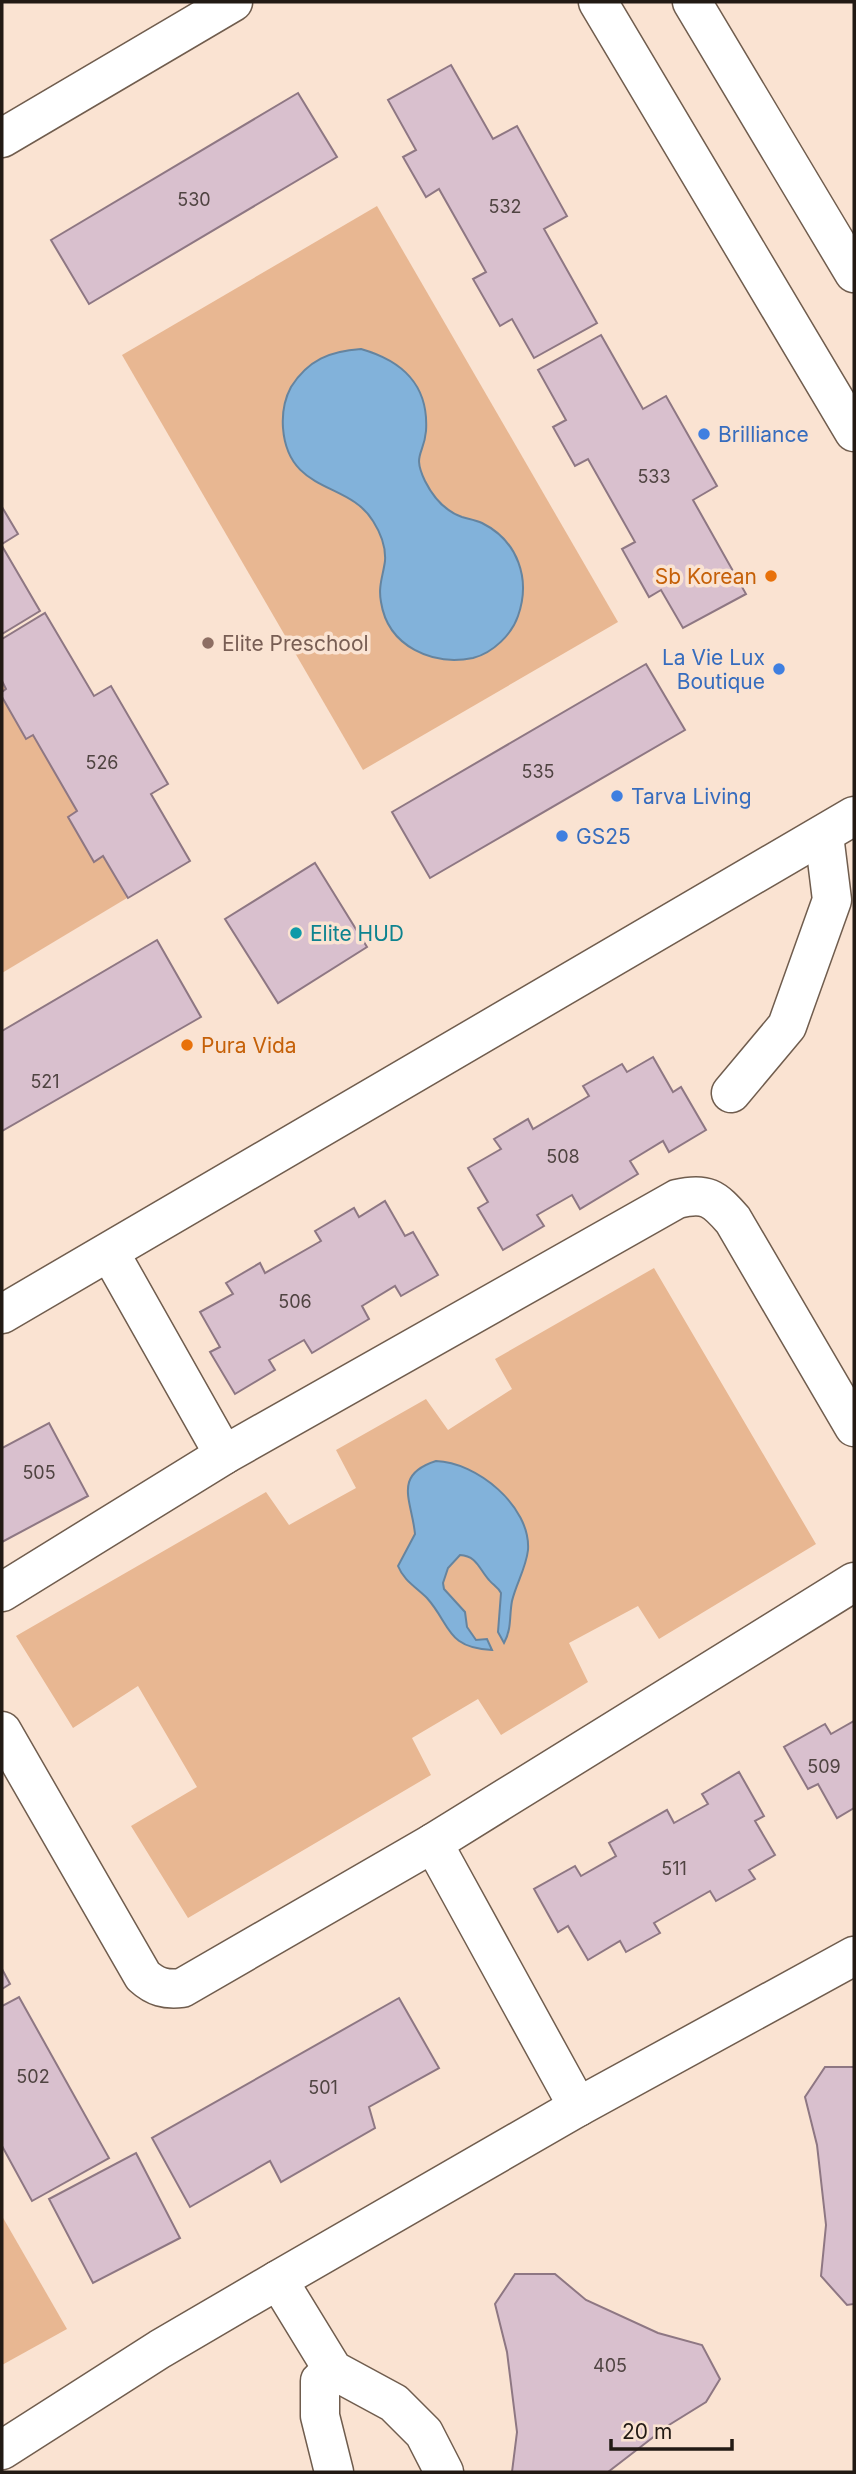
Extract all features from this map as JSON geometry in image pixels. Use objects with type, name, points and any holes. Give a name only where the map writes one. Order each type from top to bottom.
[{"type":"street","points":[[2,138],[233,2]]},
{"type":"street","points":[[598,2],[854,432]]},
{"type":"street","points":[[692,2],[854,273]]},
{"type":"street","points":[[732,1093],[787,1026],[832,900],[839,825]]},
{"type":"street","points":[[2,1314],[839,825]]},
{"type":"street","points":[[2,1592],[224,1455],[677,1199],[694,1195],[715,1200],[733,1220],[854,1427]]},
{"type":"street","points":[[110,1253],[224,1455]]},
{"type":"street","points":[[2,1731],[138,1969],[149,1982],[165,1989],[182,1989],[433,1843],[854,1582]]},
{"type":"street","points":[[433,1843],[578,2108]]},
{"type":"street","points":[[2,2450],[160,2349],[278,2280],[578,2108],[854,1956]]},
{"type":"street","points":[[278,2280],[333,2370],[394,2403],[424,2433],[444,2472]]},
{"type":"street","points":[[333,2370],[320,2381],[320,2416],[334,2472]]},
{"type":"shaded area","points":[[377,206],[618,622],[363,770],[122,355]]},
{"type":"shaded area","points":[[2,677],[132,895],[2,973]]},
{"type":"shaded area","points":[[654,1268],[816,1544],[659,1639],[638,1606],[569,1643],[588,1682],[501,1735],[478,1699],[412,1738],[431,1775],[188,1918],[131,1826],[197,1787],[138,1686],[73,1728],[16,1636],[266,1492],[289,1525],[356,1488],[336,1450],[426,1399],[448,1430],[512,1389],[495,1359]]},
{"type":"shaded area","points":[[2,2216],[67,2329],[2,2365]]},
{"type":"water","points":[[361,349],[401,368],[418,388],[426,415],[425,439],[419,465],[432,493],[450,511],[480,522],[494,531],[505,540],[518,562],[523,588],[518,616],[501,642],[488,652],[473,658],[458,660],[428,656],[403,642],[393,631],[385,618],[381,602],[380,586],[385,556],[382,540],[373,521],[350,499],[307,476],[296,465],[287,449],[283,412],[291,387],[305,370],[321,359],[339,352]]},
{"type":"water","points":[[436,1461],[468,1469],[498,1489],[521,1518],[527,1534],[527,1557],[512,1601],[504,1643],[498,1632],[501,1593],[474,1560],[460,1555],[448,1568],[443,1583],[444,1589],[465,1612],[467,1627],[476,1640],[487,1639],[492,1650],[466,1645],[458,1640],[427,1598],[407,1580],[398,1566],[415,1534],[409,1482],[422,1467]]},
{"type":"building","points":[[451,65],[493,139],[517,126],[567,216],[544,229],[597,323],[534,358],[512,319],[500,326],[473,279],[486,272],[439,189],[426,197],[403,157],[416,150],[388,100]]},
{"type":"building","points":[[298,93],[337,157],[89,304],[51,240]]},
{"type":"building","points":[[601,335],[643,409],[666,396],[717,486],[693,500],[746,594],[683,628],[661,590],[649,597],[622,549],[635,542],[588,459],[575,466],[553,427],[566,420],[538,370]]},
{"type":"building","points":[[2,507],[18,534],[2,544]]},
{"type":"building","points":[[2,546],[40,611],[2,634]]},
{"type":"building","points":[[45,613],[94,696],[111,686],[168,784],[151,794],[190,861],[128,898],[103,856],[94,862],[68,817],[77,811],[33,735],[26,739],[2,697],[2,692],[6,689],[2,681],[2,639]]},
{"type":"building","points":[[646,664],[685,730],[430,878],[392,812]]},
{"type":"building","name":"Elite HUD","points":[[315,863],[367,947],[278,1003],[225,919]]},
{"type":"building","points":[[157,940],[201,1017],[2,1131],[2,1031]]},
{"type":"building","points":[[653,1057],[673,1092],[681,1087],[706,1130],[669,1152],[663,1141],[630,1161],[638,1174],[580,1209],[572,1195],[537,1215],[544,1226],[503,1250],[478,1208],[488,1202],[468,1168],[501,1149],[494,1139],[528,1119],[533,1129],[589,1096],[583,1086],[622,1064],[627,1072]]},
{"type":"building","points":[[385,1201],[405,1236],[413,1232],[438,1275],[401,1296],[395,1286],[362,1306],[369,1319],[312,1353],[304,1340],[269,1360],[275,1370],[235,1394],[210,1352],[220,1347],[200,1312],[233,1294],[226,1283],[260,1263],[265,1273],[321,1241],[315,1231],[354,1208],[359,1217]]},
{"type":"building","points":[[49,1423],[88,1496],[2,1542],[2,1448]]},
{"type":"building","points":[[854,1721],[854,1808],[837,1818],[818,1784],[808,1789],[784,1747],[825,1724],[831,1734]]},
{"type":"building","points":[[739,1772],[764,1816],[755,1821],[775,1855],[749,1870],[755,1879],[716,1901],[710,1891],[654,1923],[660,1933],[626,1952],[620,1941],[588,1960],[568,1926],[558,1932],[534,1889],[575,1866],[581,1876],[616,1856],[609,1843],[667,1810],[674,1823],[708,1804],[702,1794]]},
{"type":"building","points":[[2,1969],[10,1984],[2,1989]]},
{"type":"building","points":[[19,1997],[109,2158],[32,2201],[2,2146],[2,2006]]},
{"type":"building","points":[[399,1998],[439,2068],[369,2107],[375,2128],[281,2182],[270,2161],[190,2207],[152,2138]]},
{"type":"building","points":[[825,2067],[854,2067],[854,2304],[847,2305],[821,2276],[826,2225],[817,2145],[805,2097]]},
{"type":"building","points":[[136,2153],[180,2238],[93,2283],[49,2199]]},
{"type":"building","points":[[515,2274],[555,2274],[586,2300],[658,2333],[702,2345],[720,2379],[706,2402],[669,2425],[608,2472],[512,2472],[517,2432],[507,2352],[495,2304]]},
{"type":"place","name":"Brilliance","points":[[704,434]]},
{"type":"place","name":"Sb Korean","points":[[771,576]]},
{"type":"place","name":"Elite Preschool","points":[[208,643]]},
{"type":"place","name":"La Vie Lux Boutique","points":[[779,669]]},
{"type":"place","name":"Tarva Living","points":[[617,796]]},
{"type":"place","name":"GS25","points":[[562,836]]},
{"type":"place","name":"Elite HUD","points":[[296,933]]},
{"type":"place","name":"Pura Vida","points":[[187,1045]]}]
